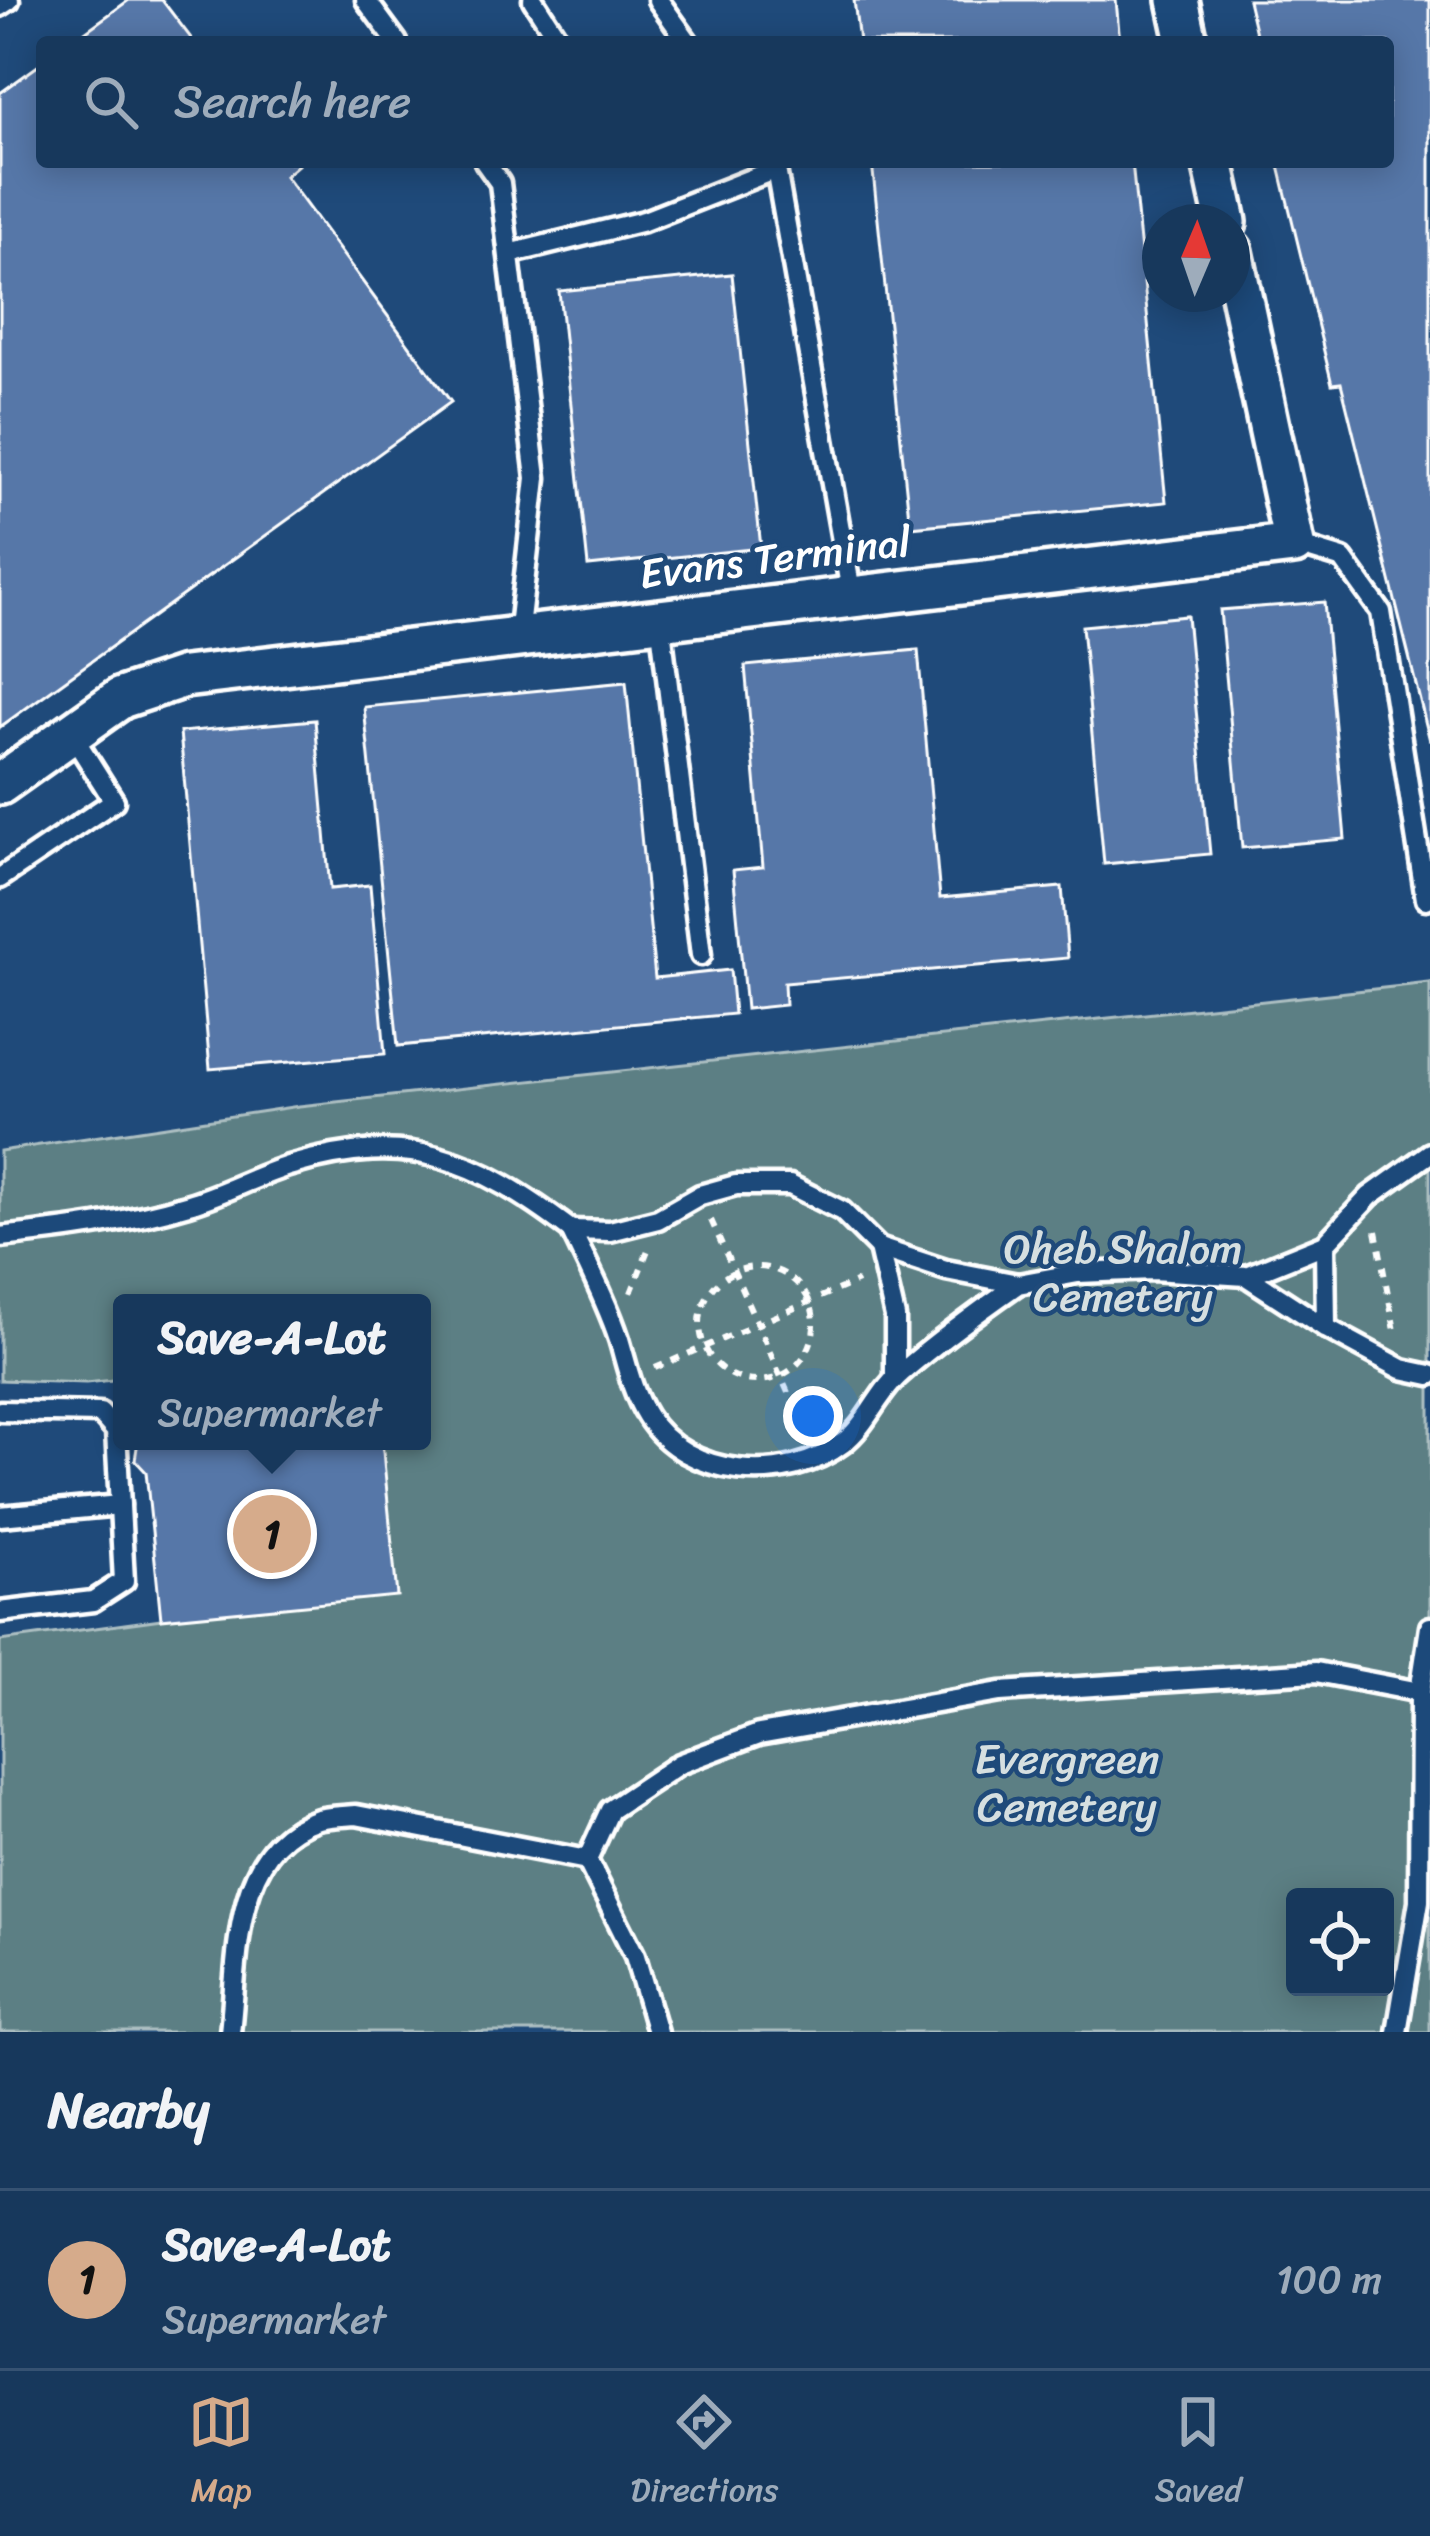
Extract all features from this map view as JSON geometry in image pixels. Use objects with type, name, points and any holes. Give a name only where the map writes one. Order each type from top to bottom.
[{"type":"street","points":[[1178,0],[1186,36]]},
{"type":"street","points":[[1214,168],[1222,204]]},
{"type":"street","points":[[1245,312],[1294,544]]},
{"type":"street","name":"Evans Terminal","points":[[0,784],[121,698],[162,682],[1294,544]]},
{"type":"lane","points":[[0,6],[9,0]]},
{"type":"lane","points":[[366,0],[393,36]]},
{"type":"lane","points":[[533,0],[556,36]]},
{"type":"lane","points":[[658,0],[684,36]]},
{"type":"lane","points":[[489,168],[500,183],[536,478],[518,637]]},
{"type":"lane","points":[[509,254],[644,220],[767,168]]},
{"type":"lane","points":[[775,168],[852,597]]},
{"type":"lane","points":[[1294,544],[1342,559],[1382,612],[1426,899]]},
{"type":"lane","points":[[660,620],[701,955]]},
{"type":"lane","points":[[0,878],[114,801],[71,734]]},
{"type":"lane","points":[[0,1237],[120,1224],[196,1202],[293,1164],[388,1147],[459,1160],[521,1192],[572,1230],[648,1417],[670,1445],[718,1467],[775,1469],[817,1458],[844,1442],[895,1378],[951,1331],[1018,1285]]},
{"type":"lane","points":[[1246,1276],[1325,1244],[1370,1196],[1430,1153]]},
{"type":"lane","points":[[572,1230],[610,1231],[658,1219],[700,1195],[736,1185],[790,1185],[842,1210],[879,1248],[895,1317],[895,1378]]},
{"type":"lane","points":[[1325,1244],[1326,1328]]},
{"type":"lane","points":[[879,1248],[946,1270],[1018,1285],[1078,1273],[1206,1271],[1246,1276],[1326,1328],[1402,1369],[1430,1375]]},
{"type":"lane","points":[[0,1412],[100,1413],[113,1428]]},
{"type":"lane","points":[[0,1612],[93,1601],[124,1580],[117,1450]]},
{"type":"lane","points":[[0,1516],[120,1505]]},
{"type":"lane","points":[[1397,2032],[1419,1901],[1420,1692],[1430,1627]]},
{"type":"lane","points":[[587,1860],[610,1810],[679,1764],[759,1734],[1000,1692],[1316,1672],[1420,1692]]},
{"type":"lane","points":[[230,2032],[248,1890],[272,1848],[318,1819],[356,1815],[587,1860]]},
{"type":"lane","points":[[587,1860],[635,1956],[657,2032]]},
{"type":"path","points":[[700,1195],[817,1458]]},
{"type":"path","points":[[1370,1196],[1402,1369]]},
{"type":"path","points":[[618,1337],[658,1219]]},
{"type":"path","points":[[629,1379],[886,1269]]},
{"type":"path","points":[[776,1270],[795,1282],[809,1302],[815,1320],[812,1342],[800,1363],[781,1377],[757,1381],[735,1377],[716,1365],[703,1347],[705,1303],[734,1271],[776,1270]]},
{"type":"green space","points":[[1430,983],[1430,2032],[0,2032],[0,1641],[161,1619],[371,1450],[431,1450],[431,1294],[113,1294],[113,1380],[0,1380],[0,1151],[299,1106]]},
{"type":"building","points":[[129,0],[162,0],[189,36],[79,36]]},
{"type":"building","points":[[854,0],[1116,0],[1119,36],[858,36]]},
{"type":"building","points":[[1248,0],[1430,0],[1430,741],[1341,383],[1332,384],[1279,168],[1394,168],[1394,36],[1257,36]]},
{"type":"building","points":[[36,67],[36,168],[294,168],[285,176],[451,402],[0,727],[0,93]]},
{"type":"building","points":[[873,168],[1133,168],[1142,312],[1147,312],[1166,502],[910,527]]},
{"type":"building","points":[[732,274],[761,548],[588,566],[559,291]]},
{"type":"building","points":[[1324,602],[1345,839],[1242,848],[1220,610]]},
{"type":"building","points":[[1187,616],[1210,854],[1104,864],[1082,626]]},
{"type":"building","points":[[918,650],[940,898],[1062,887],[1068,958],[784,983],[785,1005],[746,1009],[733,870],[763,867],[745,666]]},
{"type":"building","points":[[626,682],[655,978],[730,970],[734,1014],[398,1046],[364,707]]},
{"type":"building","points":[[315,720],[330,889],[370,885],[385,1054],[210,1069],[180,732]]},
{"type":"building","points":[[137,1450],[383,1450],[397,1596],[161,1619],[146,1472],[135,1460]]},
{"type":"place","name":"Save-A-Lot","points":[[272,1534]]},
{"type":"park label","name":"Oheb Shalom Cemetery","points":[[1123,1273]]},
{"type":"park label","name":"Evergreen Cemetery","points":[[1067,1783]]}]
